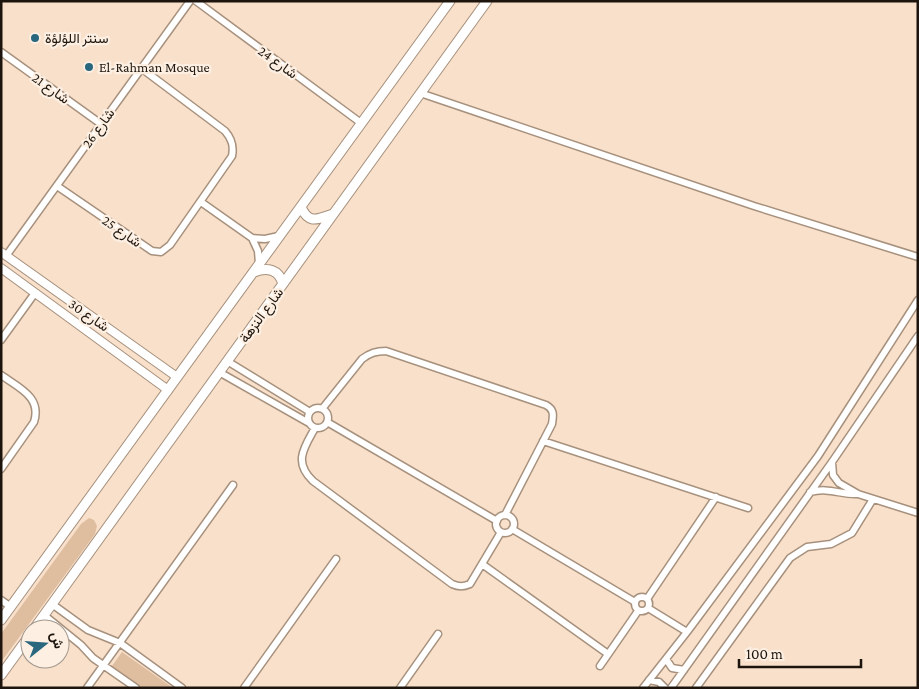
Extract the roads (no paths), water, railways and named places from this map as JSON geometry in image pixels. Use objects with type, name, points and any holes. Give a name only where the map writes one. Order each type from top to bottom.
[{"type":"main road","points":[[1,620],[450,1]]},
{"type":"main road","name":"شارع النزهة","points":[[41,619],[487,1]]},
{"type":"main road","points":[[300,207],[306,216],[314,220],[333,214]]},
{"type":"main road","points":[[253,273],[263,269],[274,271],[283,284]]},
{"type":"main road","points":[[1,675],[20,649]]},
{"type":"street","name":"شارع 26","points":[[4,254],[56,186],[190,1]]},
{"type":"street","name":"شارع 24","points":[[196,1],[361,123]]},
{"type":"street","name":"شارع 21","points":[[1,52],[101,124]]},
{"type":"street","name":"شارع 25","points":[[56,186],[154,252],[161,252],[166,249],[201,202],[232,156],[232,140],[225,131],[141,68]]},
{"type":"street","points":[[420,93],[754,206],[918,257]]},
{"type":"street","points":[[201,202],[252,238],[260,240],[279,236]]},
{"type":"street","points":[[252,238],[258,251],[259,264]]},
{"type":"street","name":"شارع 30","points":[[4,254],[178,377]]},
{"type":"street","name":"شارع 30","points":[[1,268],[168,390]]},
{"type":"street","points":[[1,340],[35,293]]},
{"type":"street","points":[[643,688],[818,456],[918,300]]},
{"type":"street","points":[[671,688],[832,462],[918,336]]},
{"type":"street","points":[[322,409],[362,359],[375,351],[386,351],[550,407],[554,414],[552,424],[505,515],[497,521],[497,527],[501,532]]},
{"type":"street","points":[[146,374],[152,369],[155,361]]},
{"type":"street","points":[[227,361],[310,412]]},
{"type":"street","points":[[219,372],[312,425],[322,427],[327,422],[327,415],[322,409]]},
{"type":"street","points":[[1,375],[32,398],[36,405],[37,414],[34,422],[1,469]]},
{"type":"street","points":[[322,409],[316,409],[310,412],[308,416],[312,425],[301,458],[307,475],[452,584],[458,587],[470,584],[501,532]]},
{"type":"street","points":[[327,422],[497,521]]},
{"type":"street","points":[[543,441],[748,508]]},
{"type":"street","points":[[832,462],[833,475],[839,484],[858,494],[918,513]]},
{"type":"street","points":[[87,688],[233,485]]},
{"type":"street","points":[[809,493],[826,489],[848,494],[858,494]]},
{"type":"street","points":[[647,599],[716,498]]},
{"type":"street","points":[[696,688],[790,558],[810,546],[830,544],[846,538],[855,530],[873,499]]},
{"type":"street","points":[[505,515],[512,520],[512,528]]},
{"type":"street","points":[[501,532],[507,532],[512,528]]},
{"type":"street","points":[[512,528],[635,602]]},
{"type":"street","points":[[244,688],[336,559]]},
{"type":"street","points":[[482,564],[608,654]]},
{"type":"street","points":[[635,602],[640,597],[647,599]]},
{"type":"street","points":[[647,599],[649,603],[648,608]]},
{"type":"street","points":[[1,600],[11,607]]},
{"type":"street","points":[[635,602],[635,607],[638,611]]},
{"type":"street","points":[[52,604],[88,630],[120,643],[182,688]]},
{"type":"street","points":[[648,608],[687,632]]},
{"type":"street","points":[[638,611],[645,611],[648,608]]},
{"type":"street","points":[[600,666],[638,611]]},
{"type":"street","points":[[44,615],[93,658],[136,688]]},
{"type":"street","points":[[400,688],[438,634]]},
{"type":"street","points":[[666,658],[672,668],[684,670]]},
{"type":"street","points":[[649,680],[659,682],[665,688]]},
{"type":"place","name":"سنتر اللؤلؤة","points":[[35,38]]},
{"type":"place","name":"El-Rahman Mosque","points":[[89,67]]}]
